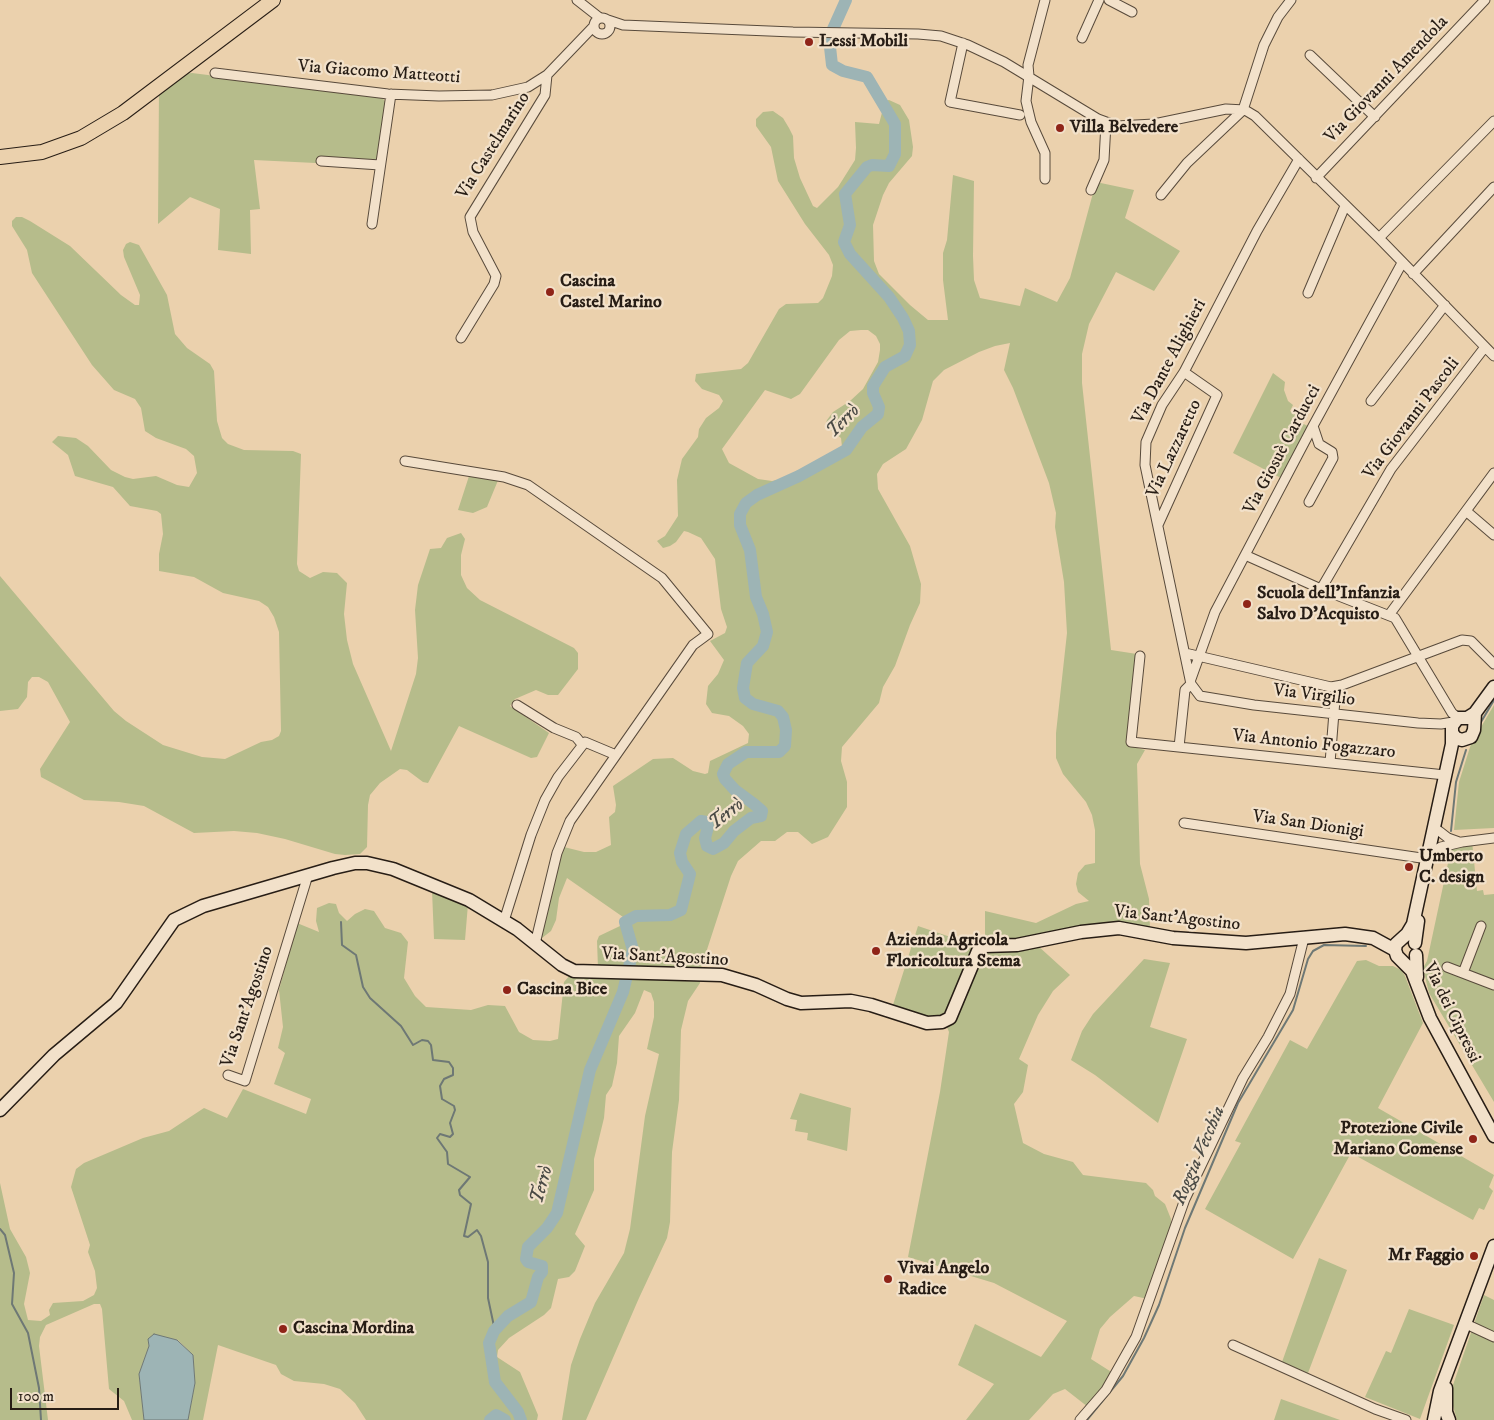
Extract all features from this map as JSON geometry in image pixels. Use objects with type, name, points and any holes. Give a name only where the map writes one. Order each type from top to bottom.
[{"type":"main road","points":[[0,158],[42,152],[81,138],[124,113],[273,0]]},
{"type":"street","points":[[577,0],[588,8],[601,25]]},
{"type":"street","points":[[1045,0],[1028,62],[1027,106],[1045,153],[1046,179]]},
{"type":"street","points":[[1082,38],[1099,0]]},
{"type":"street","points":[[1110,0],[1132,12]]},
{"type":"street","points":[[1161,195],[1187,163],[1243,110],[1264,45],[1278,17],[1291,0]]},
{"type":"street","name":"Via Giovanni Amendola","points":[[1316,178],[1483,2],[1494,1]]},
{"type":"street","name":"Via Giacomo Matteotti","points":[[215,73],[391,94],[492,95],[528,87],[547,75],[581,39],[601,25],[793,32],[839,31],[923,34],[963,43],[1029,76],[1106,123],[1121,126],[1142,125],[1226,109],[1243,110]]},
{"type":"street","points":[[963,43],[950,102],[1020,115]]},
{"type":"street","points":[[1310,55],[1375,117]]},
{"type":"street","name":"Via Castelmarino","points":[[461,338],[494,284],[496,276],[473,232],[470,217],[545,95],[547,75]]},
{"type":"street","points":[[372,224],[391,94]]},
{"type":"street","points":[[1243,110],[1255,116],[1379,238],[1494,356]]},
{"type":"street","points":[[1379,238],[1494,121]]},
{"type":"street","points":[[1090,190],[1104,160],[1106,123]]},
{"type":"street","name":"Via Dante Alighieri","points":[[1190,683],[1145,465],[1146,442],[1162,405],[1184,372],[1256,231],[1298,159]]},
{"type":"street","points":[[321,161],[380,165]]},
{"type":"street","points":[[1413,274],[1494,188]]},
{"type":"street","points":[[1308,293],[1345,206]]},
{"type":"street","name":"Via Giosuè Carducci","points":[[1190,683],[1215,612],[1402,263]]},
{"type":"street","points":[[1371,401],[1444,305]]},
{"type":"street","name":"Via Giovanni Pascoli","points":[[1321,589],[1391,469],[1486,347]]},
{"type":"street","name":"Via Lazzaretto","points":[[1158,525],[1217,395],[1184,372]]},
{"type":"street","points":[[1309,502],[1333,458],[1332,452],[1319,444],[1313,426]]},
{"type":"street","points":[[405,460],[504,477],[528,486],[662,578],[708,634],[692,645],[570,821],[557,853],[535,944]]},
{"type":"street","points":[[1389,615],[1494,473]]},
{"type":"street","points":[[1466,511],[1494,535]]},
{"type":"street","points":[[1246,555],[1321,589],[1389,615],[1400,623],[1459,725],[1439,831],[1413,924],[1399,948]]},
{"type":"street","points":[[1185,652],[1336,687],[1419,655],[1468,640],[1494,664]]},
{"type":"street","name":"Via Antonio Fogazzaro","points":[[1140,656],[1131,742],[1445,775]]},
{"type":"street","points":[[1179,747],[1185,690],[1190,683]]},
{"type":"street","name":"Via Virgilio","points":[[1190,683],[1200,696],[1334,715],[1459,725]]},
{"type":"street","points":[[1330,763],[1336,687]]},
{"type":"street","points":[[1431,855],[1445,775],[1452,744],[1459,725],[1494,687]]},
{"type":"street","points":[[517,705],[554,728],[576,737],[581,744]]},
{"type":"street","points":[[504,921],[531,835],[545,800],[581,744],[588,742],[616,755]]},
{"type":"street","name":"Via San Dionigi","points":[[1184,823],[1431,855]]},
{"type":"street","points":[[1439,831],[1448,838],[1462,842]]},
{"type":"street","points":[[1431,855],[1441,847],[1494,838]]},
{"type":"street","name":"Via dei Cipressi","points":[[1431,855],[1415,949],[1418,979],[1430,1011],[1494,1124]]},
{"type":"street","name":"Via Sant'Agostino","points":[[0,1110],[23,1084],[54,1055],[116,1003],[174,920],[203,906],[356,863],[367,863],[393,869],[469,900],[504,921],[562,965],[574,971],[620,974],[722,975],[756,985],[787,999],[801,1002],[851,1002],[871,1005],[926,1023],[942,1022],[950,1018],[978,951],[985,946],[1017,945],[1115,928],[1173,938],[1253,943],[1345,934],[1380,940],[1399,948]]},
{"type":"street","name":"Via Sant'Agostino","points":[[228,1075],[246,1081],[308,875]]},
{"type":"street","points":[[1463,973],[1481,926]]},
{"type":"street","points":[[1080,1420],[1106,1390],[1136,1337],[1185,1199],[1243,1078],[1268,1037],[1290,994],[1304,938]]},
{"type":"street","points":[[1409,939],[1415,949],[1409,960],[1399,948],[1409,939]]},
{"type":"street","name":"Via dei Cipressi","points":[[1399,948],[1412,971],[1430,1018],[1494,1136]]},
{"type":"street","points":[[1447,967],[1494,984]]},
{"type":"street","points":[[1449,1420],[1443,1418],[1434,1420],[1440,1391],[1446,1380],[1494,1246]]},
{"type":"street","points":[[1466,1324],[1494,1337]]},
{"type":"street","points":[[1233,1345],[1381,1411],[1406,1420]]},
{"type":"street","points":[[1446,1380],[1446,1410],[1449,1420]]},
{"type":"green space","points":[[192,73],[382,97],[386,103],[377,166],[254,160],[260,209],[250,210],[251,254],[218,250],[220,209],[190,197],[158,224],[159,89],[183,74]]},
{"type":"green space","points":[[889,100],[900,105],[909,120],[913,147],[912,156],[889,183],[883,195],[873,225],[874,261],[879,274],[928,320],[948,320],[943,280],[943,253],[947,240],[953,175],[974,181],[974,280],[980,298],[1020,306],[1025,288],[1057,302],[1070,278],[1096,182],[1134,190],[1125,218],[1180,251],[1154,291],[1116,272],[1089,324],[1082,354],[1082,383],[1111,650],[1137,654],[1130,746],[1145,750],[1137,764],[1140,864],[1149,899],[1150,930],[985,943],[985,911],[1036,923],[1076,904],[1089,901],[1078,892],[1076,884],[1078,873],[1085,865],[1095,863],[1095,830],[1092,815],[1086,802],[1063,774],[1056,758],[1056,733],[1067,633],[1064,582],[1055,527],[1056,513],[1049,483],[1013,388],[1004,370],[1010,343],[979,352],[944,370],[933,381],[922,420],[906,449],[883,464],[877,474],[878,489],[910,546],[921,584],[920,603],[895,666],[883,687],[879,703],[842,747],[841,761],[847,782],[847,807],[828,837],[812,844],[798,832],[787,832],[775,841],[761,841],[738,861],[731,876],[701,968],[639,970],[598,968],[597,941],[599,936],[620,926],[623,917],[567,878],[559,898],[556,920],[551,931],[542,938],[534,932],[564,847],[584,852],[596,852],[611,845],[609,817],[615,812],[616,805],[613,786],[653,759],[673,758],[693,771],[705,774],[708,773],[710,761],[748,743],[749,734],[743,726],[729,716],[712,713],[706,704],[708,686],[718,674],[724,660],[710,641],[725,633],[727,627],[721,609],[715,559],[701,538],[688,532],[684,531],[676,542],[670,546],[663,548],[657,541],[665,536],[678,516],[677,480],[682,459],[698,437],[699,429],[706,418],[719,408],[723,401],[719,395],[702,389],[695,381],[696,374],[741,369],[748,363],[779,309],[786,304],[818,303],[823,298],[832,276],[833,265],[829,255],[805,224],[778,181],[771,147],[756,126],[756,119],[763,112],[773,111],[783,118],[793,136],[794,158],[800,178],[813,206],[817,208],[838,187],[855,160],[855,122],[879,124],[885,101]],"holes":[[[868,330],[876,336],[880,344],[878,362],[863,389],[850,401],[833,412],[825,426],[841,438],[842,447],[786,478],[772,481],[758,479],[729,463],[722,449],[765,390],[791,399],[800,394],[839,340],[850,331]]]},
{"type":"green space","points":[[16,217],[22,217],[30,221],[70,246],[121,295],[135,305],[139,305],[140,295],[124,257],[123,250],[126,244],[130,242],[139,245],[167,295],[175,334],[187,348],[210,364],[214,371],[217,421],[222,438],[228,444],[244,450],[293,451],[301,454],[297,564],[299,571],[310,578],[323,572],[337,573],[347,583],[344,614],[347,640],[353,664],[391,751],[416,674],[418,658],[415,610],[418,585],[430,549],[441,548],[447,538],[461,533],[465,539],[461,555],[461,575],[467,588],[480,600],[574,648],[578,653],[578,669],[558,695],[548,695],[536,690],[515,699],[510,706],[549,733],[537,757],[531,758],[459,726],[428,783],[423,782],[407,770],[400,769],[380,783],[370,795],[367,847],[360,854],[345,855],[257,833],[234,831],[194,833],[144,806],[84,800],[41,777],[40,769],[70,722],[48,682],[39,677],[32,677],[28,682],[27,697],[18,709],[0,711],[0,576],[114,711],[163,745],[202,757],[225,759],[261,742],[272,740],[279,736],[281,731],[279,632],[268,607],[259,601],[223,593],[194,577],[159,571],[159,554],[163,534],[161,514],[157,511],[130,506],[113,487],[75,476],[68,455],[52,442],[58,436],[76,438],[88,446],[111,470],[133,479],[156,476],[177,485],[189,487],[197,473],[194,456],[186,449],[156,438],[145,431],[141,408],[135,399],[114,390],[92,365],[32,273],[27,250],[12,226],[12,221]]},
{"type":"green space","points":[[1273,373],[1285,382],[1284,390],[1288,401],[1293,405],[1290,411],[1299,417],[1297,421],[1308,426],[1281,478],[1233,453]]},
{"type":"green space","points":[[470,473],[499,478],[487,507],[473,513],[458,510]]},
{"type":"green space","points":[[1494,705],[1494,828],[1454,830],[1459,782],[1471,744]]},
{"type":"green space","points":[[1472,841],[1477,891],[1483,890],[1484,895],[1494,894],[1494,1102],[1429,993],[1423,968],[1427,961],[1451,849]]},
{"type":"green space","points":[[432,890],[468,904],[465,940],[434,939]]},
{"type":"green space","points":[[329,903],[336,904],[339,913],[347,921],[365,909],[374,911],[385,928],[401,933],[408,942],[404,978],[415,996],[426,1007],[471,1010],[488,1005],[505,1006],[519,1032],[533,1040],[550,1041],[558,1039],[564,982],[572,973],[700,978],[700,983],[688,1001],[681,1030],[679,1100],[672,1152],[670,1222],[667,1238],[586,1420],[562,1420],[571,1365],[580,1339],[595,1303],[624,1253],[630,1229],[645,1116],[659,1054],[647,1049],[654,1017],[654,1002],[651,993],[644,990],[635,1013],[619,1036],[617,1063],[612,1086],[606,1095],[604,1118],[594,1159],[594,1190],[575,1234],[585,1246],[575,1271],[569,1277],[558,1279],[551,1308],[544,1315],[509,1338],[498,1350],[497,1357],[520,1372],[538,1415],[537,1420],[366,1420],[355,1403],[340,1389],[324,1384],[294,1381],[281,1374],[276,1365],[218,1345],[203,1420],[188,1420],[195,1383],[193,1355],[178,1340],[163,1337],[148,1341],[149,1346],[139,1374],[144,1420],[132,1420],[124,1401],[109,1389],[102,1309],[100,1304],[94,1304],[46,1325],[40,1337],[39,1346],[48,1420],[0,1420],[0,1183],[10,1229],[26,1257],[30,1273],[24,1304],[28,1320],[41,1321],[50,1315],[49,1310],[53,1303],[83,1301],[94,1295],[97,1288],[95,1271],[88,1252],[90,1245],[71,1187],[76,1169],[84,1163],[143,1138],[169,1131],[204,1108],[227,1118],[243,1089],[306,1114],[311,1099],[274,1084],[285,1053],[278,1048],[283,1027],[279,990],[297,923],[319,932],[316,921],[317,908]]},
{"type":"green space","points":[[918,926],[977,946],[947,1015],[931,1019],[892,1008]]},
{"type":"green space","points":[[1037,945],[1070,975],[1053,991],[1038,1015],[1019,1059],[1028,1065],[1023,1092],[1014,1104],[1023,1143],[1044,1154],[1073,1162],[1083,1175],[1146,1183],[1153,1190],[1155,1196],[1165,1204],[1171,1219],[1171,1227],[1148,1299],[1134,1296],[1110,1317],[1100,1329],[1091,1359],[1113,1373],[1088,1407],[1065,1389],[1053,1394],[1029,1420],[966,1420],[994,1384],[958,1365],[975,1324],[1041,1357],[1067,1321],[994,1283],[908,1257],[940,1092],[949,1032],[946,1025],[983,952]]},
{"type":"green space","points":[[1144,959],[1170,963],[1150,1027],[1187,1039],[1158,1123],[1095,1075],[1071,1060],[1082,1031],[1093,1014]]},
{"type":"green space","points":[[1366,960],[1379,966],[1393,966],[1401,970],[1423,1023],[1378,1108],[1494,1175],[1489,1187],[1493,1191],[1484,1210],[1479,1208],[1473,1220],[1351,1153],[1293,1259],[1205,1209],[1241,1143],[1235,1141],[1290,1040],[1307,1049],[1357,961]]},
{"type":"green space","points":[[800,1093],[851,1108],[847,1151],[807,1140],[808,1133],[795,1131],[797,1120],[790,1119]]},
{"type":"green space","points":[[1319,1258],[1347,1270],[1308,1373],[1282,1362]]},
{"type":"green space","points":[[1484,1295],[1494,1300],[1494,1420],[1457,1420],[1453,1406],[1453,1385]]},
{"type":"green space","points":[[1409,1309],[1454,1325],[1420,1419],[1365,1397],[1386,1351],[1391,1353]]},
{"type":"green space","points":[[1281,1399],[1340,1420],[1274,1420]]},
{"type":"water","points":[[154,1334],[177,1340],[193,1355],[195,1383],[188,1420],[144,1420],[139,1374],[149,1346],[148,1339]]},
{"type":"waterway","name":"Terrò","points":[[521,1420],[518,1412],[495,1382],[489,1343],[494,1331],[508,1316],[531,1302],[538,1277],[542,1272],[542,1266],[528,1262],[526,1259],[528,1247],[547,1228],[557,1213],[590,1070],[623,992],[633,950],[625,922],[636,916],[670,915],[681,910],[690,874],[682,862],[680,853],[686,834],[701,821],[707,822],[708,827],[705,838],[707,846],[713,849],[724,843],[734,831],[751,818],[761,816],[762,811],[735,790],[725,779],[723,774],[728,764],[746,752],[779,752],[785,746],[786,730],[783,717],[778,711],[753,704],[745,698],[743,688],[747,663],[763,646],[767,632],[763,614],[756,597],[750,550],[740,525],[740,514],[746,503],[757,495],[799,476],[846,450],[862,427],[878,414],[879,407],[873,393],[873,386],[885,367],[905,356],[910,345],[909,331],[903,318],[889,297],[850,254],[844,242],[850,225],[845,194],[867,167],[872,165],[889,166],[895,154],[895,124],[867,77],[843,71],[832,65],[829,38],[846,0]]},
{"type":"waterway","name":"Roggia Vecchia","points":[[1481,722],[1494,700]]},
{"type":"waterway","name":"Roggia Vecchia","points":[[1451,831],[1456,782],[1466,750]]},
{"type":"waterway","points":[[341,922],[342,945],[356,955],[363,987],[370,998],[401,1026],[413,1045],[422,1040],[428,1041],[431,1045],[433,1060],[449,1062],[453,1068],[453,1075],[444,1079],[440,1086],[442,1099],[454,1106],[455,1110],[450,1123],[453,1134],[450,1137],[440,1134],[437,1138],[447,1152],[448,1164],[470,1177],[459,1190],[460,1195],[471,1204],[464,1236],[468,1237],[477,1230],[481,1236],[488,1262],[488,1298],[495,1331]]},
{"type":"waterway","name":"Roggia Vecchia","points":[[1087,1420],[1123,1376],[1144,1338],[1159,1305],[1185,1228],[1238,1103],[1293,1010],[1308,959],[1313,951],[1324,945],[1366,946]]},
{"type":"waterway","points":[[0,1229],[5,1235],[14,1273],[12,1304],[28,1333],[39,1388],[41,1420]]},
{"type":"waterway","name":"Terrò","points":[[490,1420],[496,1415],[505,1420]]},
{"type":"place","name":"Lessi Mobili","points":[[809,42]]},
{"type":"place","name":"Villa Belvedere","points":[[1060,128]]},
{"type":"place","name":"Cascina Castel Marino","points":[[550,292]]},
{"type":"place","name":"Scuola dell'Infanzia Salvo D'Acquisto","points":[[1247,604]]},
{"type":"place","name":"Umberto C. design","points":[[1409,867]]},
{"type":"place","name":"Azienda Agricola Floricoltura Stema","points":[[876,951]]},
{"type":"place","name":"Cascina Bice","points":[[507,990]]},
{"type":"place","name":"Protezione Civile Mariano Comense","points":[[1473,1139]]},
{"type":"place","name":"Mr Faggio","points":[[1474,1256]]},
{"type":"place","name":"Vivai Angelo Radice","points":[[888,1279]]},
{"type":"place","name":"Cascina Mordina","points":[[283,1329]]}]
